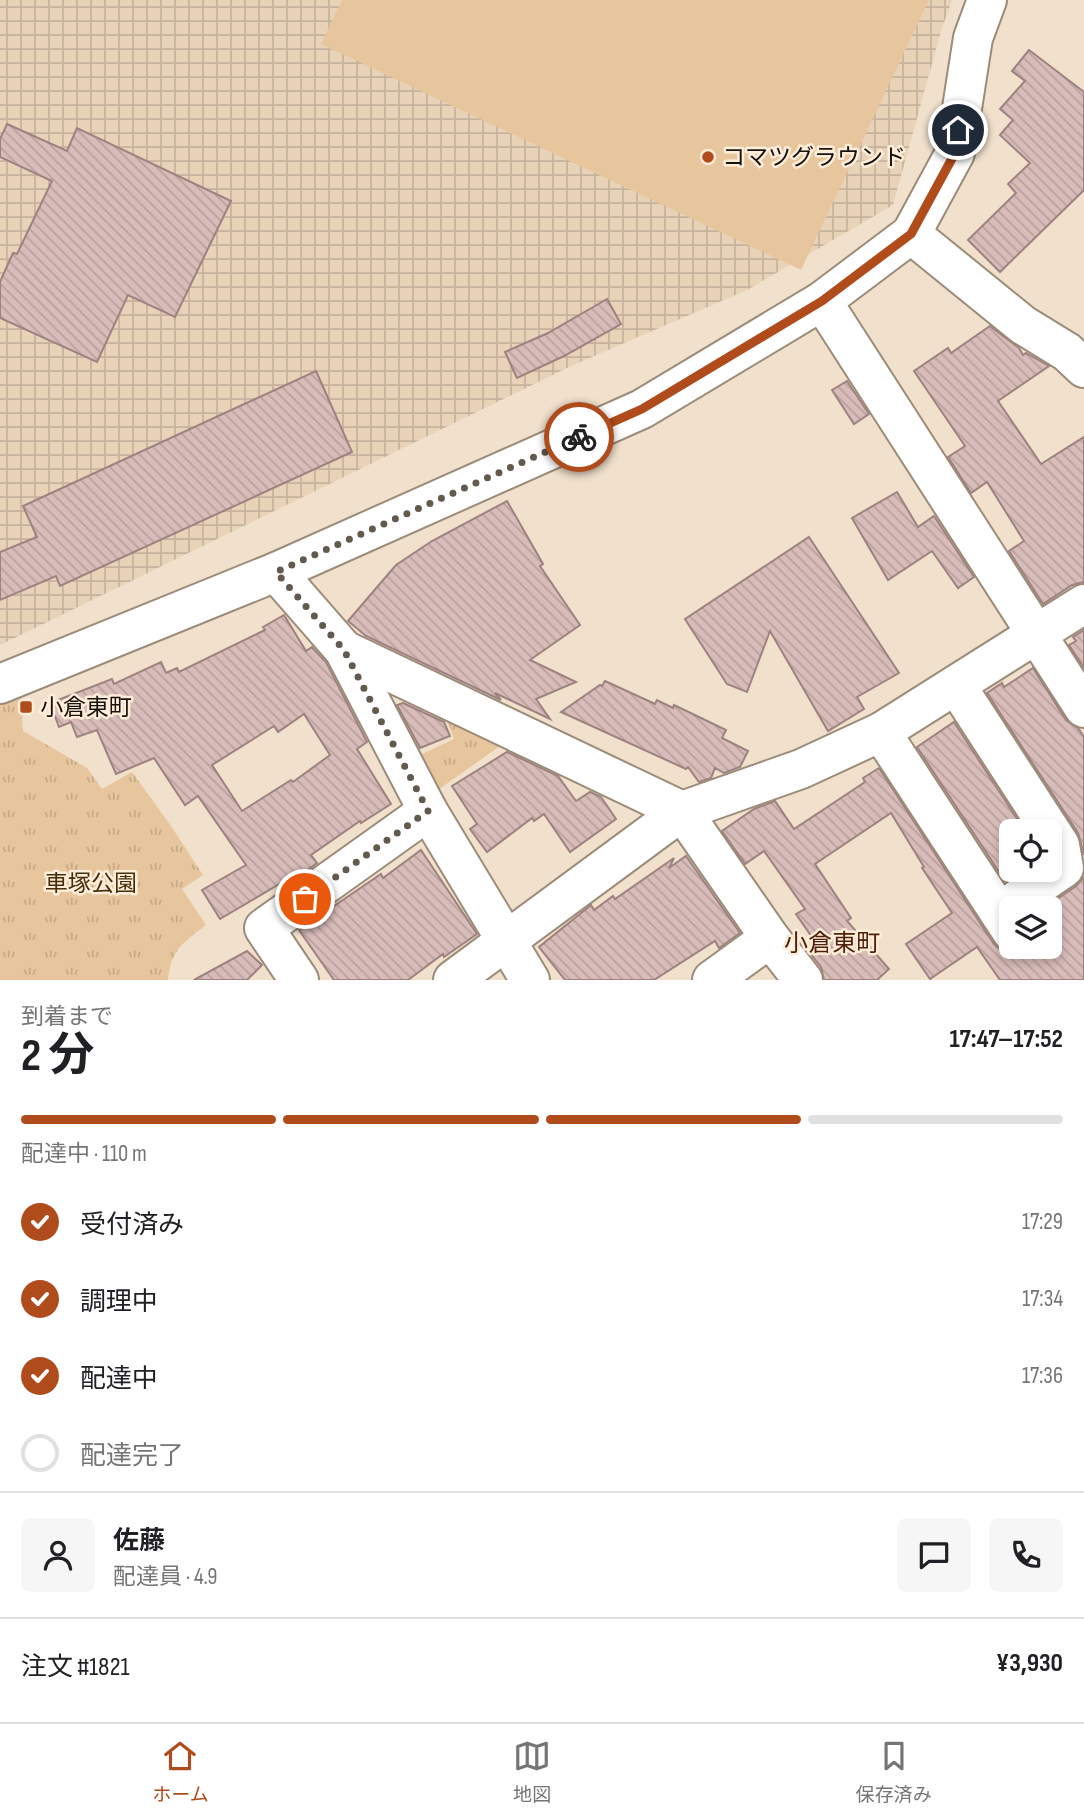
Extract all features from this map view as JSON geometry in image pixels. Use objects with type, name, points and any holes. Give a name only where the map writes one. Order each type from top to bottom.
[{"type":"street","points":[[0,684],[276,572],[642,409],[822,301],[911,234],[955,153],[973,38],[987,0]]},
{"type":"street","points":[[911,234],[1023,325],[1067,352],[1084,368]]},
{"type":"street","points":[[822,301],[1084,708]]},
{"type":"street","points":[[276,572],[344,650],[428,811],[530,980]]},
{"type":"street","points":[[453,980],[682,811],[801,769],[881,732],[1084,604]]},
{"type":"street","points":[[344,650],[682,811],[803,980]]},
{"type":"street","points":[[956,685],[1060,845],[1064,868],[1033,896]]},
{"type":"street","points":[[881,732],[999,913]]},
{"type":"street","points":[[299,980],[264,928],[428,811]]},
{"type":"street","points":[[712,980],[771,938]]},
{"type":"shaded area","points":[[0,0],[952,0],[893,205],[747,290],[571,366],[0,645]]},
{"type":"green space","name":"コマツグラウンド","points":[[342,0],[929,0],[801,270],[321,44]]},
{"type":"green space","name":"車塚公園","points":[[20,676],[23,731],[87,768],[102,789],[132,772],[203,875],[182,889],[206,925],[175,954],[168,980],[0,980],[0,684]]},
{"type":"green space","points":[[443,709],[510,739],[435,792],[418,756],[454,739]]},
{"type":"building","points":[[1029,50],[1084,92],[1084,190],[1000,272],[968,240],[1016,193],[1008,184],[1030,163],[1000,135],[1013,120],[1000,109],[1025,81],[1012,71]]},
{"type":"building","points":[[7,124],[67,151],[77,128],[231,201],[175,317],[128,295],[97,362],[0,318],[0,282],[13,253],[17,254],[52,181],[0,157],[0,139]]},
{"type":"building","points":[[607,299],[621,324],[564,356],[517,378],[505,352],[548,333]]},
{"type":"building","points":[[990,326],[1019,348],[1023,355],[1026,353],[1049,366],[998,401],[1041,464],[1084,437],[1084,582],[1072,585],[1043,604],[1009,551],[1024,541],[987,482],[971,493],[948,457],[965,446],[914,371],[948,348],[951,353]]},
{"type":"building","points":[[316,371],[352,452],[60,586],[56,576],[0,600],[0,552],[37,537],[23,506]]},
{"type":"building","points":[[847,381],[869,414],[854,424],[832,390]]},
{"type":"building","points":[[897,492],[918,527],[934,516],[974,577],[958,588],[932,551],[888,580],[852,518]]},
{"type":"building","points":[[507,501],[543,564],[540,566],[580,625],[530,660],[576,682],[536,699],[550,719],[495,693],[501,700],[366,636],[348,621],[396,565],[432,541]]},
{"type":"building","points":[[809,537],[899,673],[857,697],[864,709],[828,731],[770,631],[747,692],[727,684],[685,619]]},
{"type":"building","points":[[284,615],[306,651],[312,647],[326,662],[367,742],[357,749],[391,804],[361,823],[360,821],[311,855],[317,863],[291,882],[288,879],[220,919],[202,890],[246,865],[198,796],[185,805],[154,758],[116,774],[97,730],[77,737],[71,722],[59,727],[50,703],[112,679],[114,684],[161,662],[166,673],[177,668],[179,672],[265,630],[263,627]],"holes":[[[304,714],[330,755],[293,782],[291,780],[242,811],[212,765],[274,726],[278,732]]]},
{"type":"building","points":[[1084,630],[1084,668],[1069,645],[1076,641],[1073,637]]},
{"type":"building","points":[[1033,668],[1066,720],[1078,728],[1084,737],[1084,855],[1078,833],[987,693],[1002,683],[1004,687]]},
{"type":"building","points":[[605,681],[655,704],[657,700],[673,708],[674,705],[726,730],[722,738],[748,751],[740,767],[724,773],[715,768],[711,778],[699,782],[688,767],[686,769],[561,712],[602,686]]},
{"type":"building","points":[[403,703],[444,722],[450,736],[420,748],[397,705]]},
{"type":"building","points":[[954,722],[1017,819],[999,819],[999,872],[917,747]]},
{"type":"building","points":[[507,752],[558,776],[576,801],[590,792],[601,797],[616,819],[570,852],[544,814],[534,821],[532,818],[487,852],[470,829],[477,824],[452,786]]},
{"type":"building","points":[[879,768],[999,948],[999,959],[1062,959],[1061,896],[1084,877],[1084,980],[1000,980],[977,947],[930,979],[906,944],[952,913],[922,868],[924,867],[891,813],[815,864],[851,918],[847,921],[889,969],[877,980],[824,980],[821,967],[810,953],[818,946],[796,914],[805,909],[764,851],[745,864],[722,831],[754,809],[775,801],[794,829],[865,782],[863,778]]},
{"type":"building","points":[[421,850],[477,934],[444,957],[443,954],[408,980],[334,980],[299,930],[381,874],[383,878]]},
{"type":"building","points":[[686,856],[740,933],[719,948],[715,941],[654,980],[565,980],[539,947],[591,905],[594,910],[613,896],[615,899],[674,858],[669,868]]},
{"type":"building","points":[[247,951],[262,965],[247,980],[194,980]]},
{"type":"way so far","points":[[305,899],[428,811],[344,650],[276,572],[579,437]]},
{"type":"place","name":"コマツグラウンド","points":[[708,157]]},
{"type":"place","name":"小倉東町","points":[[26,707]]},
{"type":"district","name":"小倉東町","points":[[832,943]]},
{"type":"route","points":[[579,437],[642,409],[822,301],[911,234],[955,153],[958,130]]}]
